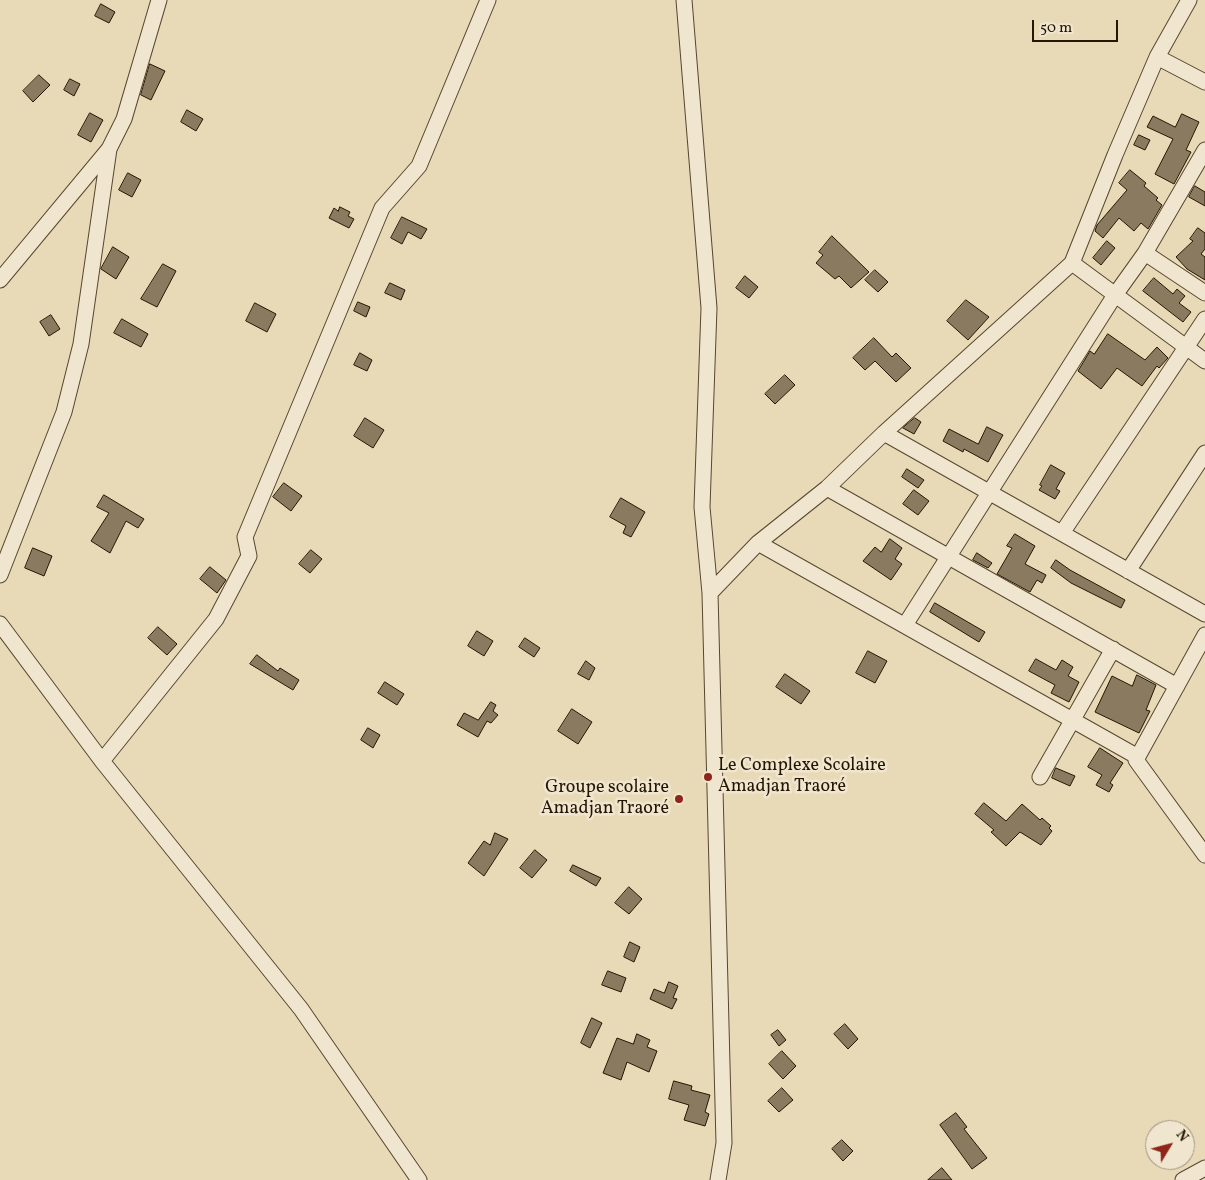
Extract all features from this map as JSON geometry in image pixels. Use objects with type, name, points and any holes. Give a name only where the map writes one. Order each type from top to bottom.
[{"type":"street","points":[[0,280],[109,149],[124,119],[158,0]]},
{"type":"street","points":[[102,761],[216,619],[249,556],[245,537],[382,208],[419,166],[488,0]]},
{"type":"street","points":[[684,0],[709,308],[702,507],[710,593],[724,1143],[718,1180]]},
{"type":"street","points":[[710,593],[758,543],[827,488],[884,433],[1072,263],[1115,154],[1157,57],[1189,0]]},
{"type":"street","points":[[1157,57],[1205,82]]},
{"type":"street","points":[[0,575],[64,412],[81,344],[109,149]]},
{"type":"street","points":[[905,626],[1116,295],[1145,253],[1203,158]]},
{"type":"street","points":[[1145,253],[1205,293]]},
{"type":"street","points":[[1072,263],[1205,361]]},
{"type":"street","points":[[1062,534],[1205,319]]},
{"type":"street","points":[[884,433],[1205,614]]},
{"type":"street","points":[[1128,571],[1205,453]]},
{"type":"street","points":[[827,488],[1177,686]]},
{"type":"street","points":[[758,543],[1138,757]]},
{"type":"street","points":[[0,624],[102,761],[301,1010],[419,1180]]},
{"type":"street","points":[[1205,636],[1136,760],[1205,855]]},
{"type":"street","points":[[1040,777],[1113,649]]},
{"type":"street","points":[[1183,1180],[1205,1168]]},
{"type":"building","points":[[101,4],[115,12],[109,23],[95,16]]},
{"type":"building","points":[[150,64],[165,71],[151,100],[141,95]]},
{"type":"building","points":[[39,75],[50,85],[33,102],[23,91]]},
{"type":"building","points":[[70,79],[80,84],[74,96],[64,90]]},
{"type":"building","points":[[187,110],[203,119],[196,131],[181,122]]},
{"type":"building","points":[[90,113],[103,120],[91,142],[78,135]]},
{"type":"building","points":[[1182,114],[1199,122],[1186,150],[1191,152],[1174,184],[1155,174],[1173,139],[1147,127],[1153,116],[1175,127]]},
{"type":"building","points":[[1139,135],[1150,140],[1145,150],[1134,145]]},
{"type":"building","points":[[1130,170],[1146,183],[1144,186],[1158,198],[1156,200],[1162,205],[1148,229],[1141,223],[1134,231],[1119,218],[1103,238],[1095,231],[1097,225],[1127,190],[1119,183]]},
{"type":"building","points":[[128,173],[141,180],[132,197],[119,190]]},
{"type":"building","points":[[1195,186],[1205,192],[1205,206],[1189,197]]},
{"type":"building","points":[[340,207],[350,212],[348,216],[354,219],[349,228],[329,218],[334,208],[338,211]]},
{"type":"building","points":[[402,217],[427,229],[421,239],[408,232],[402,244],[391,238]]},
{"type":"building","points":[[1198,228],[1205,233],[1205,249],[1201,254],[1205,257],[1205,280],[1187,269],[1176,257],[1193,241],[1190,239]]},
{"type":"building","points":[[832,236],[869,272],[851,288],[839,276],[835,279],[816,263],[823,255],[819,252]]},
{"type":"building","points":[[1107,241],[1115,248],[1101,265],[1093,258]]},
{"type":"building","points":[[113,247],[129,257],[116,279],[101,269]]},
{"type":"building","points":[[163,264],[176,271],[157,307],[141,299]]},
{"type":"building","points":[[875,270],[888,282],[878,292],[865,280]]},
{"type":"building","points":[[745,276],[758,287],[749,298],[736,288]]},
{"type":"building","points":[[1154,278],[1173,294],[1177,289],[1185,296],[1179,303],[1191,312],[1183,322],[1143,291]]},
{"type":"building","points":[[390,283],[405,290],[401,300],[385,293]]},
{"type":"building","points":[[966,300],[989,317],[968,340],[947,321]]},
{"type":"building","points":[[358,302],[370,307],[366,317],[354,311]]},
{"type":"building","points":[[255,303],[276,314],[267,332],[246,321]]},
{"type":"building","points":[[51,315],[60,329],[49,336],[40,322]]},
{"type":"building","points":[[122,319],[148,334],[141,347],[114,333]]},
{"type":"building","points":[[1108,334],[1145,360],[1157,347],[1168,358],[1159,368],[1157,366],[1142,386],[1117,368],[1101,389],[1078,371],[1090,351],[1094,354]]},
{"type":"building","points":[[874,338],[892,357],[896,353],[911,368],[896,382],[875,361],[865,370],[853,358]]},
{"type":"building","points":[[360,353],[372,360],[367,371],[354,365]]},
{"type":"building","points":[[785,375],[795,385],[775,404],[765,394]]},
{"type":"building","points":[[365,418],[384,430],[373,448],[354,436]]},
{"type":"building","points":[[915,418],[921,422],[914,434],[903,428]]},
{"type":"building","points":[[987,427],[1003,435],[988,462],[964,449],[963,452],[943,441],[949,429],[978,444]]},
{"type":"building","points":[[1051,465],[1065,473],[1056,489],[1060,491],[1055,499],[1039,490]]},
{"type":"building","points":[[907,469],[924,480],[918,488],[902,477]]},
{"type":"building","points":[[284,483],[302,496],[291,511],[273,497]]},
{"type":"building","points":[[914,490],[929,501],[918,515],[903,504]]},
{"type":"building","points":[[104,495],[144,519],[138,528],[126,521],[110,553],[91,541],[109,513],[97,507]]},
{"type":"building","points":[[621,498],[645,512],[631,537],[623,533],[626,526],[610,517]]},
{"type":"building","points":[[1015,534],[1035,546],[1025,564],[1046,575],[1042,583],[1037,580],[1030,592],[997,574],[1012,548],[1007,546]]},
{"type":"building","points":[[890,539],[902,548],[895,559],[902,564],[891,580],[863,561],[875,547],[881,552]]},
{"type":"building","points":[[33,548],[52,556],[44,576],[25,568]]},
{"type":"building","points":[[311,550],[322,559],[310,573],[299,564]]},
{"type":"building","points":[[977,553],[992,563],[988,568],[973,560]]},
{"type":"building","points":[[1056,560],[1070,570],[1125,600],[1121,608],[1071,583],[1051,568]]},
{"type":"building","points":[[210,567],[226,580],[217,593],[200,579]]},
{"type":"building","points":[[935,603],[985,632],[979,642],[930,612]]},
{"type":"building","points":[[158,627],[177,644],[167,655],[148,638]]},
{"type":"building","points":[[477,631],[493,641],[484,656],[468,646]]},
{"type":"building","points":[[525,638],[540,648],[534,657],[519,647]]},
{"type":"building","points":[[868,651],[887,661],[875,683],[856,673]]},
{"type":"building","points":[[257,655],[278,671],[280,668],[299,680],[293,690],[250,664]]},
{"type":"building","points":[[1036,659],[1056,670],[1062,660],[1073,667],[1068,676],[1079,682],[1069,702],[1051,693],[1055,685],[1029,671]]},
{"type":"building","points":[[586,661],[595,668],[589,680],[578,674]]},
{"type":"building","points":[[785,674],[810,691],[801,704],[776,687]]},
{"type":"building","points":[[1137,675],[1156,685],[1146,710],[1150,711],[1139,733],[1095,712],[1112,676],[1132,686]]},
{"type":"building","points":[[385,682],[404,694],[397,705],[378,693]]},
{"type":"building","points":[[491,702],[496,705],[493,711],[498,715],[491,723],[487,721],[478,737],[457,725],[464,713],[478,720]]},
{"type":"building","points":[[572,709],[592,722],[578,744],[558,731]]},
{"type":"building","points":[[368,728],[380,735],[373,748],[361,740]]},
{"type":"building","points":[[1100,748],[1123,763],[1110,783],[1113,785],[1109,792],[1096,785],[1102,775],[1088,767]]},
{"type":"building","points":[[1056,768],[1075,776],[1070,786],[1052,778]]},
{"type":"building","points":[[984,803],[1006,821],[1022,804],[1040,820],[1042,818],[1051,826],[1049,828],[1052,831],[1041,845],[1020,832],[1006,846],[991,832],[994,830],[975,814]]},
{"type":"building","points":[[495,833],[508,839],[484,876],[468,863],[484,841],[490,845]]},
{"type":"building","points":[[535,850],[547,860],[532,878],[520,868]]},
{"type":"building","points":[[573,865],[601,878],[596,886],[570,871]]},
{"type":"building","points":[[629,887],[642,899],[629,914],[615,903]]},
{"type":"building","points":[[630,942],[640,947],[634,962],[624,957]]},
{"type":"building","points":[[608,971],[626,978],[621,992],[602,985]]},
{"type":"building","points":[[669,982],[678,986],[673,998],[677,999],[672,1009],[650,999],[654,989],[664,993]]},
{"type":"building","points":[[592,1018],[602,1023],[590,1048],[581,1043]]},
{"type":"building","points":[[845,1024],[858,1039],[848,1049],[834,1034]]},
{"type":"building","points":[[778,1030],[786,1040],[779,1046],[771,1035]]},
{"type":"building","points":[[637,1034],[650,1040],[647,1047],[657,1051],[649,1072],[627,1062],[621,1080],[603,1073],[617,1038],[633,1044]]},
{"type":"building","points":[[782,1051],[796,1066],[783,1079],[769,1064]]},
{"type":"building","points":[[674,1081],[692,1086],[691,1090],[710,1095],[705,1112],[709,1114],[705,1126],[684,1120],[689,1105],[669,1099]]},
{"type":"building","points":[[782,1088],[793,1100],[779,1112],[768,1101]]},
{"type":"building","points":[[956,1113],[967,1127],[964,1129],[987,1158],[972,1169],[940,1125]]},
{"type":"building","points":[[842,1140],[853,1151],[843,1161],[832,1149]]},
{"type":"building","points":[[942,1168],[952,1180],[928,1180]]},
{"type":"place","name":"Le Complexe Scolaire Amadjan Traoré","points":[[708,777]]},
{"type":"place","name":"Groupe scolaire Amadjan Traoré","points":[[679,799]]}]
